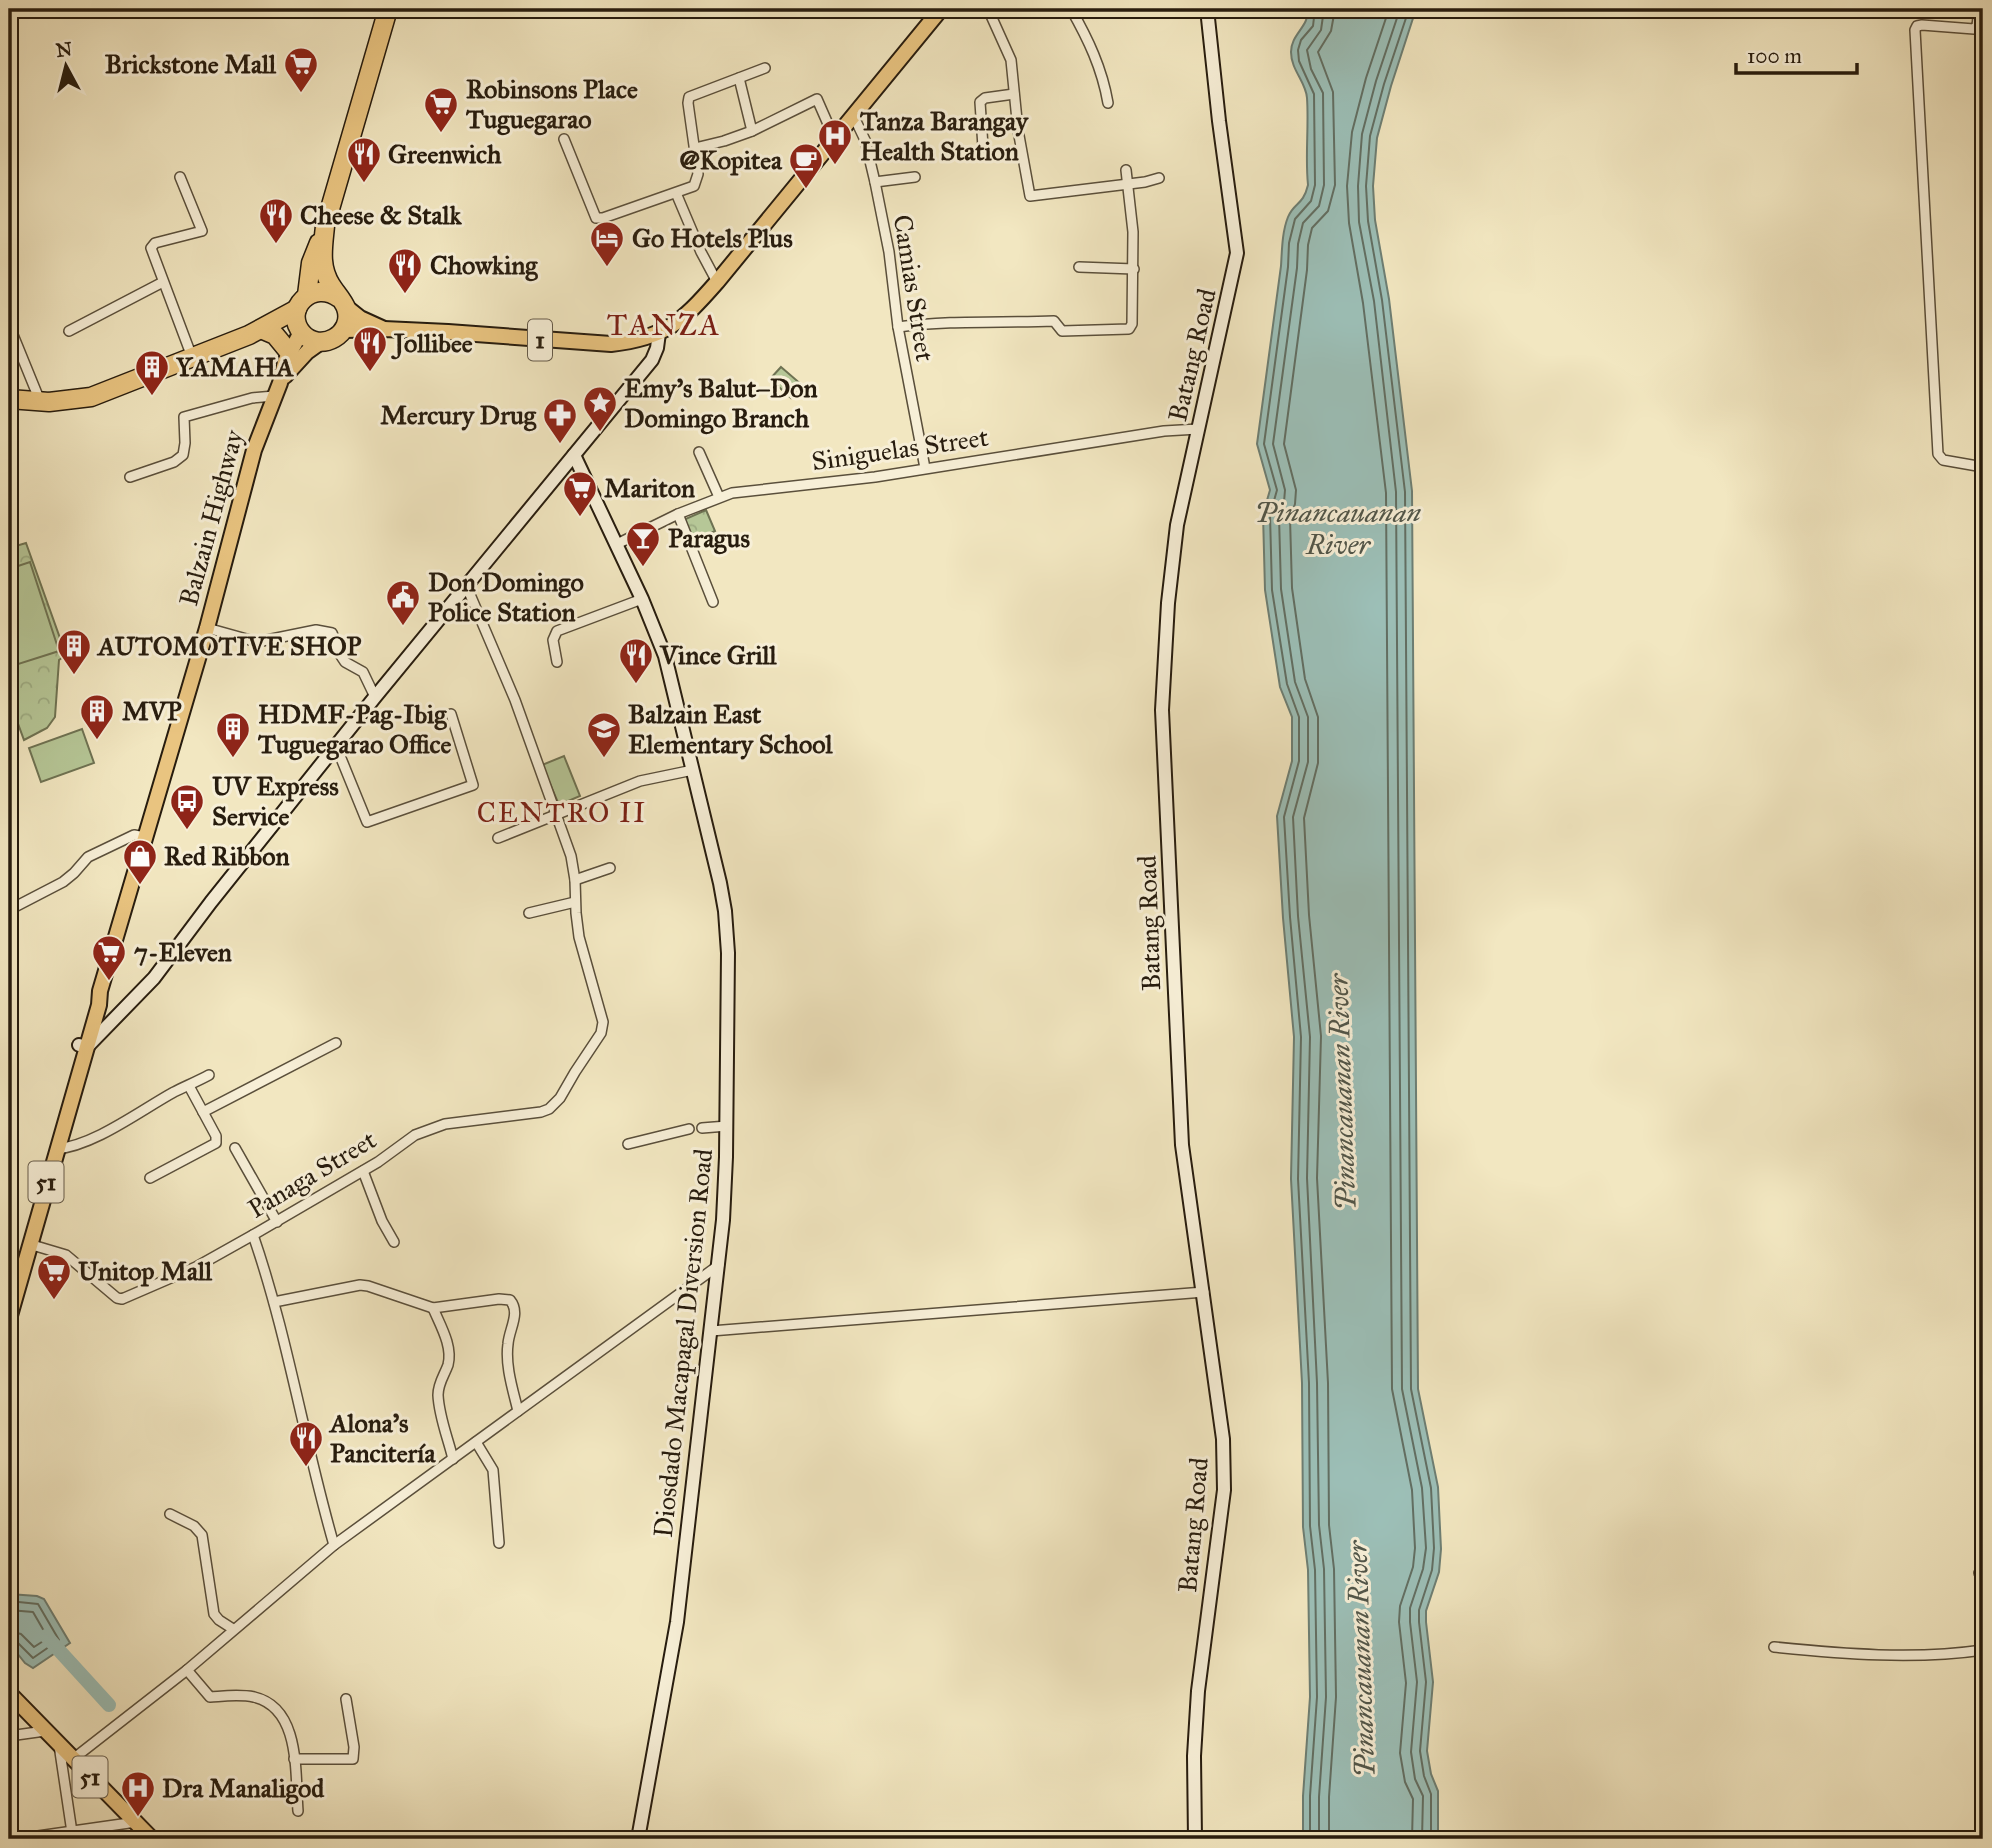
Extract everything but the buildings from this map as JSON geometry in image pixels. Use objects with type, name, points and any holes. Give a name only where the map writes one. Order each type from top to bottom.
[{"type":"highway","points":[[300,330],[302,302],[311,263],[325,226],[388,9]]},
{"type":"highway","points":[[325,226],[321,257],[327,278],[342,302],[347,321],[342,332]]},
{"type":"highway","name":"1","points":[[302,302],[323,291],[342,302]]},
{"type":"highway","points":[[9,399],[40,402],[72,401],[91,397],[261,329],[302,302]]},
{"type":"highway","points":[[261,329],[300,330],[310,339],[321,342]]},
{"type":"highway","points":[[261,329],[275,335],[289,352]]},
{"type":"highway","name":"1","points":[[321,342],[332,340],[342,332]]},
{"type":"main road","name":"1","points":[[342,332],[384,329],[611,344],[635,341],[659,333],[685,317],[717,282],[941,9]]},
{"type":"main road","name":"Batang Road","points":[[1195,1839],[1194,1756],[1198,1691],[1224,1490],[1223,1439],[1181,1125],[1162,710],[1171,568],[1184,486],[1237,253],[1207,9]]},
{"type":"main road","name":"1","points":[[342,302],[360,318],[384,329]]},
{"type":"main road","name":"51","points":[[277,389],[289,352],[300,330]]},
{"type":"main road","points":[[83,1046],[154,978],[375,697],[652,360],[659,333]]},
{"type":"main road","name":"51","points":[[277,389],[292,366],[321,342]]},
{"type":"main road","name":"Balzain Highway","points":[[9,1286],[83,1046],[99,1005],[100,990],[207,628],[256,445],[277,389]]},
{"type":"main road","name":"Diosdado Macapagal Diversion Road","points":[[574,455],[642,599],[665,656],[725,911],[728,953],[727,1126],[719,1265],[677,1622],[638,1839]]},
{"type":"main road","name":"Balzain Highway","points":[[9,1319],[83,1046]]},
{"type":"main road","name":"51","points":[[9,1693],[152,1839]]},
{"type":"street","points":[[988,9],[1011,60],[1028,194],[1034,197],[1159,178]]},
{"type":"street","points":[[1071,9],[1093,49],[1105,84],[1108,103]]},
{"type":"street","points":[[1979,9],[1977,26],[1973,29],[1922,25],[1915,30],[1938,454],[1942,460],[1983,467]]},
{"type":"street","points":[[564,139],[596,218],[676,193],[696,183],[698,174],[689,97],[765,68]]},
{"type":"street","points":[[739,78],[752,131]]},
{"type":"street","points":[[983,147],[980,102],[985,98],[1014,94]]},
{"type":"street","points":[[695,148],[752,131],[817,99],[835,140]]},
{"type":"street","name":"Camias Street","points":[[854,117],[865,139],[889,252],[898,327],[925,468]]},
{"type":"street","points":[[898,327],[937,322],[1054,321],[1062,331],[1127,330],[1132,324],[1134,269],[1126,170]]},
{"type":"street","points":[[180,177],[202,231],[155,243],[150,248],[192,357]]},
{"type":"street","points":[[875,183],[915,177]]},
{"type":"street","points":[[676,193],[701,253],[717,282]]},
{"type":"street","points":[[1079,267],[1134,269]]},
{"type":"street","points":[[69,331],[163,282]]},
{"type":"street","points":[[9,325],[40,402]]},
{"type":"street","points":[[130,477],[179,460],[184,451],[184,417],[277,389]]},
{"type":"street","name":"Siniguelas Street","points":[[617,544],[678,514],[732,493],[875,477],[1164,430],[1198,429]]},
{"type":"street","points":[[699,452],[719,497]]},
{"type":"street","points":[[678,514],[713,602]]},
{"type":"street","points":[[466,585],[515,700],[573,863],[575,902],[529,913]]},
{"type":"street","points":[[557,663],[553,639],[557,631],[642,599]]},
{"type":"street","points":[[207,628],[257,642],[325,630],[332,634],[345,662],[363,672],[375,697]]},
{"type":"street","points":[[336,746],[367,822],[473,785],[451,714]]},
{"type":"street","points":[[498,838],[640,781],[693,769]]},
{"type":"street","points":[[9,909],[63,882],[88,857],[134,835],[145,837]]},
{"type":"street","points":[[575,880],[611,868]]},
{"type":"street","name":"Panaga Street","points":[[29,1244],[65,1255],[117,1298],[122,1299],[196,1267],[277,1222],[378,1162],[405,1140],[427,1129],[549,1109],[560,1098],[601,1033],[601,1012],[579,937],[575,902]]},
{"type":"street","points":[[203,1112],[337,1043]]},
{"type":"street","points":[[56,1149],[101,1133],[179,1089],[209,1076]]},
{"type":"street","points":[[150,1178],[215,1144],[215,1136],[189,1086]]},
{"type":"street","points":[[702,1128],[727,1126]]},
{"type":"street","points":[[628,1144],[689,1129]]},
{"type":"street","points":[[235,1148],[277,1222]]},
{"type":"street","points":[[363,1171],[382,1220],[394,1242]]},
{"type":"street","points":[[253,1235],[274,1302],[334,1545]]},
{"type":"street","points":[[73,1759],[187,1670],[334,1545],[719,1265]]},
{"type":"street","points":[[274,1302],[360,1286],[368,1286],[433,1308],[505,1298],[513,1303],[515,1312],[507,1346],[510,1379],[518,1411]]},
{"type":"street","points":[[711,1331],[1204,1292]]},
{"type":"street","points":[[433,1308],[449,1354],[438,1392],[453,1459]]},
{"type":"street","points":[[476,1442],[493,1470],[499,1543]]},
{"type":"street","points":[[170,1514],[194,1526],[202,1535],[214,1614],[233,1629]]},
{"type":"street","points":[[1774,1647],[1886,1655],[1983,1650]]},
{"type":"street","points":[[187,1670],[210,1697],[236,1695],[257,1698],[281,1714],[290,1737],[294,1759],[298,1811]]},
{"type":"street","points":[[294,1759],[353,1759],[354,1747],[346,1699]]},
{"type":"street","points":[[9,1736],[45,1731]]},
{"type":"street","points":[[59,1745],[73,1835]]},
{"type":"street","points":[[17,1839],[73,1835],[136,1822]]},
{"type":"green space","points":[[781,367],[802,385],[791,398],[770,379]]},
{"type":"green space","points":[[706,510],[715,531],[691,543],[681,521]]},
{"type":"green space","points":[[26,543],[66,655],[59,660],[55,717],[47,728],[24,740],[9,699],[9,548]]},
{"type":"green space","points":[[30,562],[59,651],[9,667],[9,569]]},
{"type":"green space","points":[[82,729],[94,763],[41,782],[29,748]]},
{"type":"green space","points":[[564,756],[580,796],[559,805],[542,765]]},
{"type":"water","name":"Pinancauanan River","points":[[1308,9],[1416,9],[1377,138],[1373,186],[1375,220],[1389,299],[1412,491],[1418,1389],[1438,1487],[1441,1549],[1439,1572],[1426,1611],[1433,1682],[1427,1751],[1431,1774],[1438,1791],[1438,1839],[1303,1839],[1303,1796],[1310,1697],[1308,1570],[1303,1527],[1302,1383],[1291,1179],[1294,1037],[1277,816],[1292,761],[1292,717],[1280,687],[1265,590],[1263,514],[1270,490],[1257,444],[1285,229],[1290,212],[1304,197],[1308,185],[1307,98],[1293,65],[1291,52],[1294,40],[1306,21]]},
{"type":"water","points":[[9,1594],[44,1599],[70,1643],[33,1668],[25,1663],[9,1643]]},
{"type":"waterway","points":[[46,1636],[109,1705]]},
{"type":"place","name":"Brickstone Mall","points":[[301,94]]},
{"type":"place","name":"Robinsons Place Tuguegarao","points":[[441,134]]},
{"type":"place","name":"Tanza Barangay Health Station","points":[[835,166]]},
{"type":"place","name":"Greenwich","points":[[364,184]]},
{"type":"place","name":"@Kopitea","points":[[806,190]]},
{"type":"place","name":"Cheese & Stalk","points":[[276,245]]},
{"type":"place","name":"Go Hotels Plus","points":[[607,268]]},
{"type":"place","name":"Chowking","points":[[405,295]]},
{"type":"place","name":"Jollibee","points":[[370,373]]},
{"type":"place","name":"YAMAHA","points":[[152,397]]},
{"type":"place","name":"Emy’s Balut–Don Domingo Branch","points":[[600,433]]},
{"type":"place","name":"Mercury Drug","points":[[560,445]]},
{"type":"place","name":"Mariton","points":[[580,518]]},
{"type":"place","name":"Paragus","points":[[643,568]]},
{"type":"place","name":"Don Domingo Police Station","points":[[403,627]]},
{"type":"place","name":"AUTOMOTIVE SHOP","points":[[74,676]]},
{"type":"place","name":"Vince Grill","points":[[636,685]]},
{"type":"place","name":"MVP","points":[[97,741]]},
{"type":"place","name":"HDMF-Pag-Ibig Tuguegarao Office","points":[[233,759]]},
{"type":"place","name":"Balzain East Elementary School","points":[[604,759]]},
{"type":"place","name":"UV Express Service","points":[[187,831]]},
{"type":"place","name":"Red Ribbon","points":[[140,886]]},
{"type":"place","name":"7-Eleven","points":[[109,982]]},
{"type":"place","name":"Unitop Mall","points":[[54,1301]]},
{"type":"place","name":"Alona's Pancitería","points":[[306,1468]]},
{"type":"place","name":"Dra Manaligod","points":[[138,1818]]},
{"type":"district","name":"TANZA","points":[[664,325]]},
{"type":"district","name":"CENTRO II","points":[[562,812]]}]
